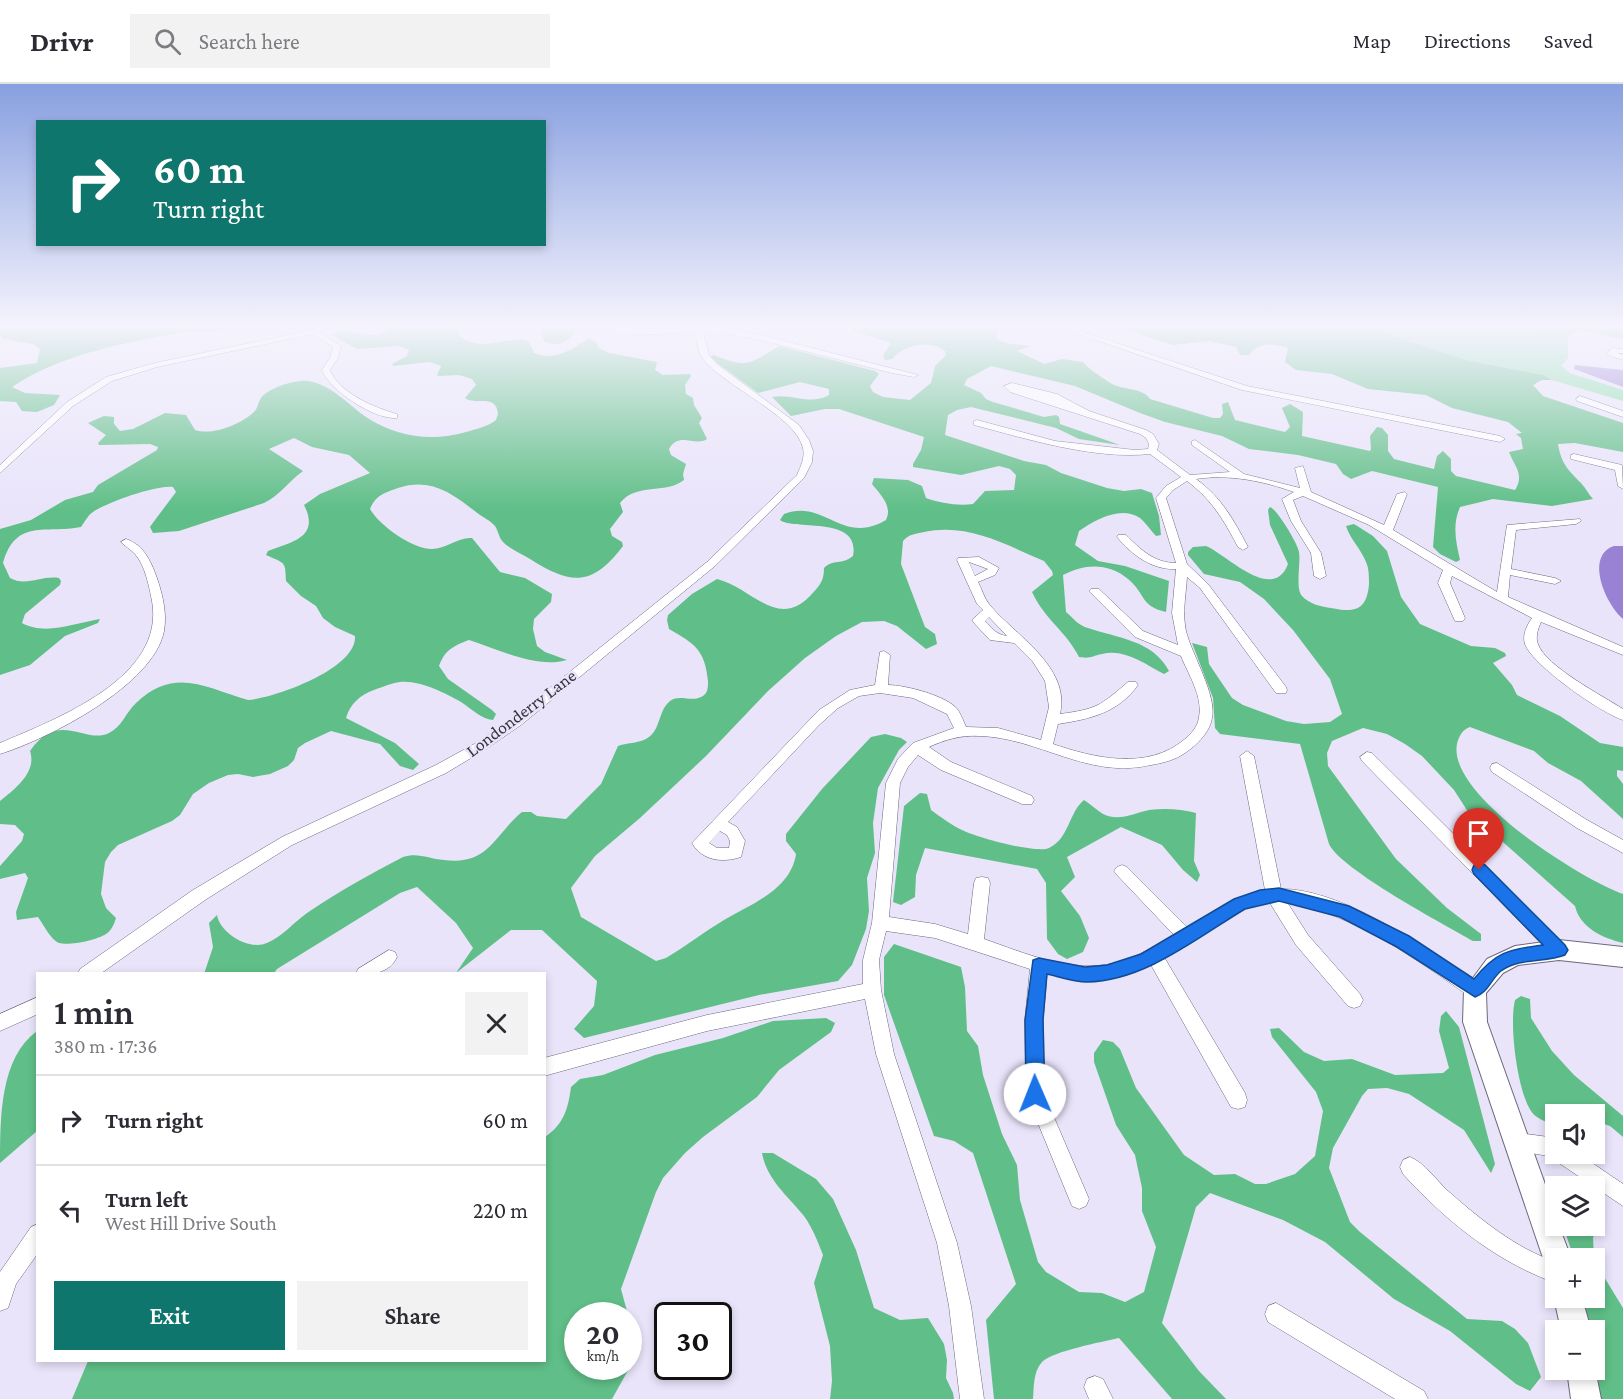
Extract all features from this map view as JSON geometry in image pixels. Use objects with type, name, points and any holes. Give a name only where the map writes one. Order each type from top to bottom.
[{"type":"street","points":[[0,470],[70,404],[96,386]]},
{"type":"street","points":[[338,386],[380,412],[394,416]]},
{"type":"street","name":"Londonderry Lane","points":[[89,972],[199,896],[286,841],[441,769],[481,746],[516,722],[711,564],[801,476],[809,463],[809,450],[796,427],[741,386]]},
{"type":"street","points":[[1008,386],[1012,390],[1143,432],[1150,436],[1154,444],[1148,452]]},
{"type":"street","points":[[1019,386],[1042,391],[1086,413]]},
{"type":"street","points":[[1240,386],[1500,439]]},
{"type":"street","points":[[1580,399],[1623,414]]},
{"type":"street","points":[[977,423],[1055,444],[1148,452],[1186,478],[1221,507],[1243,547]]},
{"type":"street","points":[[1195,443],[1239,474]]},
{"type":"street","points":[[1574,457],[1621,468],[1623,486]]},
{"type":"street","points":[[1300,468],[1306,491],[1287,499],[1296,521],[1316,553],[1320,576]]},
{"type":"street","points":[[972,1399],[960,1306],[947,1243],[885,1054],[872,990],[871,960],[880,923],[893,783],[903,762],[918,746],[942,735],[962,732],[994,732],[1086,760],[1124,764],[1158,759],[1183,748],[1205,724],[1206,709],[1204,697],[1186,652],[1177,615],[1182,566],[1161,498],[1165,491],[1186,478],[1239,474],[1273,482],[1302,493],[1387,531],[1449,570],[1502,599],[1623,651]]},
{"type":"street","points":[[1387,531],[1402,495]]},
{"type":"street","points":[[1502,599],[1511,527],[1576,521]]},
{"type":"street","points":[[1122,537],[1147,560],[1169,567],[1182,566],[1204,586],[1281,690]]},
{"type":"street","points":[[0,748],[80,710],[134,671],[148,654],[157,637],[160,624],[155,592],[146,562],[139,549],[126,542]]},
{"type":"street","points":[[1449,570],[1444,583],[1459,618]]},
{"type":"street","points":[[1505,571],[1555,581]]},
{"type":"street","points":[[972,581],[983,604],[1037,659],[1051,681],[1055,707],[1046,746]]},
{"type":"street","points":[[1095,591],[1139,634],[1186,652]]},
{"type":"street","points":[[1539,616],[1533,625],[1531,642],[1536,653],[1559,674],[1623,715]]},
{"type":"street","points":[[881,688],[884,655]]},
{"type":"street","points":[[1051,720],[1088,715],[1106,708],[1132,685]]},
{"type":"street","points":[[719,823],[805,732],[835,704],[854,694],[881,688],[906,691],[952,711],[962,732]]},
{"type":"street","points":[[918,746],[946,766],[1027,800]]},
{"type":"street","points":[[1247,756],[1274,895],[1302,940],[1354,1000]]},
{"type":"street","points":[[1367,757],[1559,950]]},
{"type":"street","points":[[1497,768],[1623,848]]},
{"type":"street","points":[[1122,871],[1186,936]]},
{"type":"street","points":[[975,944],[982,883]]},
{"type":"street","points":[[880,923],[940,932],[1039,965],[1085,975],[1107,973],[1154,956],[1240,904],[1274,895],[1319,903],[1343,911],[1403,942],[1475,990]]},
{"type":"street","points":[[1554,1248],[1475,1022],[1475,990],[1495,966],[1515,956],[1559,950],[1623,957]]},
{"type":"street","points":[[1154,956],[1238,1100]]},
{"type":"street","points":[[367,972],[389,957]]},
{"type":"street","points":[[1039,965],[1034,1020],[1035,1094],[1079,1199]]},
{"type":"street","points":[[546,1066],[717,1020],[872,990]]},
{"type":"street","points":[[0,1023],[36,1006]]},
{"type":"street","points":[[1519,1143],[1545,1147]]},
{"type":"street","points":[[1577,1164],[1623,1196]]},
{"type":"street","points":[[1410,1167],[1455,1211],[1513,1252],[1545,1268]]},
{"type":"street","points":[[0,1300],[8,1278],[36,1237]]},
{"type":"street","points":[[1276,1314],[1416,1399]]},
{"type":"street","points":[[1583,1380],[1586,1399]]},
{"type":"green space","points":[[0,386],[13,386],[25,393],[60,395],[54,405],[37,412],[22,411],[16,402],[0,401]]},
{"type":"green space","points":[[279,386],[326,386],[378,424],[414,436],[453,435],[481,428],[496,420],[498,414],[494,404],[465,398],[475,386],[685,386],[686,394],[693,398],[694,405],[702,418],[699,423],[707,439],[677,441],[669,449],[671,455],[686,464],[684,480],[668,487],[642,490],[620,503],[623,512],[610,529],[612,536],[622,542],[623,546],[601,569],[591,575],[580,578],[569,577],[544,568],[506,545],[491,522],[449,493],[430,486],[410,485],[389,491],[381,495],[370,509],[397,535],[424,548],[442,547],[462,539],[472,538],[500,572],[525,578],[552,594],[551,602],[534,619],[533,629],[537,646],[545,652],[567,660],[543,662],[530,660],[469,640],[458,644],[447,652],[439,666],[448,679],[496,714],[493,720],[481,716],[440,691],[416,683],[394,683],[369,692],[356,701],[346,718],[395,743],[419,764],[413,770],[400,766],[380,744],[331,731],[305,743],[298,748],[294,760],[288,766],[270,774],[253,777],[228,775],[209,783],[193,794],[180,815],[172,821],[118,845],[105,862],[101,894],[106,908],[116,918],[106,934],[83,942],[59,943],[50,935],[38,917],[17,920],[16,912],[28,878],[25,873],[0,879],[0,866],[22,841],[24,834],[15,825],[0,824],[0,801],[28,773],[31,766],[30,751],[41,739],[51,732],[61,730],[91,735],[109,733],[117,727],[136,703],[164,685],[191,683],[248,700],[276,694],[312,680],[343,660],[352,648],[355,636],[335,627],[323,618],[316,606],[301,596],[286,581],[283,564],[266,555],[268,551],[294,541],[306,532],[309,525],[304,505],[320,494],[370,473],[349,455],[312,447],[294,438],[269,449],[303,471],[264,503],[179,531],[153,533],[150,527],[176,492],[173,487],[156,488],[99,508],[89,515],[81,527],[33,531],[16,539],[3,563],[10,578],[28,581],[59,578],[61,581],[60,585],[25,614],[22,623],[31,627],[50,629],[100,619],[98,623],[65,636],[30,665],[0,675],[0,529],[31,520],[65,500],[93,492],[98,485],[157,450],[158,447],[150,444],[99,445],[98,443],[106,435],[88,423],[104,416],[114,417],[114,424],[120,431],[133,429],[165,413],[186,415],[195,430],[218,430],[234,425],[248,416],[255,411],[263,396]]},
{"type":"green space","points":[[749,386],[783,386],[758,393]]},
{"type":"green space","points":[[818,386],[870,386],[873,392],[883,397],[910,400],[927,386],[967,386],[993,402],[1044,417],[1056,415],[1059,417],[1060,424],[1120,445],[1079,439],[1056,428],[971,407],[948,415],[945,435],[1024,461],[1046,465],[1061,473],[1107,488],[1124,491],[1141,489],[1152,493],[1159,516],[1161,535],[1156,536],[1140,518],[1125,513],[1108,515],[1079,531],[1075,545],[1098,561],[1125,566],[1169,581],[1166,612],[1147,603],[1134,584],[1120,573],[1096,566],[1063,575],[1066,612],[1085,627],[1144,646],[1162,661],[1169,671],[1164,674],[1134,658],[1118,653],[1079,657],[1037,602],[1032,592],[1053,575],[1044,561],[986,537],[956,530],[940,530],[912,535],[903,541],[901,564],[925,627],[935,634],[937,644],[926,649],[897,626],[884,621],[862,622],[836,636],[805,658],[768,691],[706,756],[640,818],[595,856],[571,888],[581,917],[656,961],[666,958],[769,894],[778,886],[787,877],[796,854],[786,841],[786,834],[822,789],[871,737],[885,734],[901,738],[907,742],[899,750],[878,788],[873,823],[875,853],[867,878],[869,911],[866,929],[852,965],[838,981],[759,995],[584,1038],[574,1029],[594,1006],[597,981],[542,930],[511,930],[457,972],[473,948],[456,923],[417,887],[400,893],[275,972],[205,972],[213,947],[209,923],[217,915],[219,922],[236,939],[252,945],[260,945],[278,937],[307,913],[330,898],[403,857],[419,855],[459,861],[471,858],[481,854],[489,847],[522,812],[566,819],[601,784],[618,746],[642,741],[649,737],[656,729],[663,710],[670,701],[677,698],[693,699],[703,696],[708,688],[707,670],[701,655],[686,639],[669,629],[668,615],[692,594],[717,579],[775,608],[786,609],[798,605],[810,596],[822,580],[824,568],[853,556],[853,543],[847,535],[837,529],[787,523],[780,520],[784,514],[798,511],[811,512],[857,528],[871,527],[886,520],[888,515],[885,500],[872,484],[874,478],[908,480],[922,486],[926,498],[943,503],[973,504],[985,491],[1014,490],[1016,475],[1010,469],[999,466],[961,475],[913,467],[924,437],[839,409],[825,409],[791,416],[772,397],[815,399],[829,395],[829,389]]},
{"type":"green space","points":[[1076,386],[1120,386],[1139,391],[1150,399],[1213,418],[1220,418],[1223,414],[1222,404],[1228,402],[1235,420],[1285,432],[1290,427],[1282,408],[1290,404],[1303,412],[1302,436],[1370,451],[1370,436],[1377,427],[1382,428],[1388,435],[1388,451],[1394,459],[1434,469],[1437,456],[1443,451],[1451,459],[1451,471],[1456,476],[1515,490],[1519,475],[1509,452],[1523,449],[1521,438],[1516,434],[1522,433],[1508,422],[1452,408],[1426,395],[1362,386],[1534,386],[1543,396],[1623,423],[1623,452],[1575,443],[1558,444],[1566,466],[1593,499],[1552,506],[1493,499],[1460,507],[1455,527],[1460,560],[1456,562],[1440,554],[1433,547],[1438,487],[1372,471],[1351,479],[1343,474],[1336,464],[1298,455],[1249,449],[1222,436],[1165,422]]},
{"type":"green space","points":[[1574,386],[1612,386],[1623,390],[1623,401]]},
{"type":"green space","points":[[1270,507],[1282,520],[1298,548],[1299,587],[1302,596],[1308,601],[1324,607],[1347,610],[1358,608],[1366,599],[1369,584],[1368,567],[1346,526],[1354,524],[1373,536],[1387,551],[1401,597],[1420,624],[1471,646],[1495,648],[1505,653],[1506,656],[1493,663],[1512,685],[1517,695],[1560,716],[1600,743],[1623,747],[1623,771],[1617,770],[1617,776],[1623,784],[1623,819],[1581,781],[1548,763],[1534,751],[1470,727],[1461,734],[1457,744],[1460,764],[1473,787],[1494,810],[1549,853],[1603,885],[1623,894],[1623,943],[1600,935],[1587,926],[1575,906],[1495,835],[1472,818],[1454,790],[1422,756],[1387,734],[1363,728],[1332,741],[1327,753],[1328,766],[1396,859],[1447,908],[1481,934],[1481,941],[1473,941],[1395,896],[1337,855],[1329,844],[1300,744],[1220,734],[1215,728],[1213,698],[1192,643],[1207,647],[1209,664],[1232,698],[1243,705],[1286,721],[1304,724],[1330,722],[1342,714],[1330,679],[1293,630],[1264,599],[1240,582],[1204,574],[1188,555],[1193,547],[1206,546],[1261,578],[1272,579],[1281,575],[1288,564],[1270,525],[1268,510]]},
{"type":"green space","points":[[920,793],[927,794],[931,810],[958,828],[992,840],[1032,849],[1049,848],[1056,844],[1084,800],[1103,814],[1115,817],[1161,809],[1196,813],[1194,861],[1200,875],[1197,882],[1183,870],[1162,845],[1121,827],[1067,857],[1075,877],[1061,891],[1080,916],[1089,938],[1083,952],[1067,959],[1058,954],[1047,939],[1046,883],[1037,869],[925,848],[916,875],[915,897],[901,905],[893,902],[904,806]]},
{"type":"green space","points":[[894,944],[961,967],[965,987],[967,1031],[978,1046],[983,1075],[1002,1134],[1017,1165],[1020,1200],[1038,1262],[1046,1272],[1079,1292],[1102,1293],[1125,1302],[1144,1292],[1156,1247],[1142,1211],[1142,1188],[1135,1155],[1116,1125],[1094,1062],[1094,1053],[1103,1040],[1113,1042],[1120,1049],[1136,1088],[1184,1155],[1214,1175],[1235,1174],[1255,1184],[1266,1184],[1295,1174],[1315,1156],[1323,1111],[1316,1092],[1272,1037],[1270,1029],[1279,1028],[1304,1052],[1324,1061],[1352,1059],[1395,1075],[1443,1073],[1449,1068],[1439,1031],[1441,1016],[1446,1011],[1459,1027],[1495,1164],[1491,1173],[1464,1130],[1409,1094],[1387,1088],[1368,1089],[1362,1096],[1333,1148],[1329,1168],[1350,1222],[1360,1232],[1467,1319],[1502,1321],[1515,1329],[1528,1343],[1541,1377],[1530,1391],[1516,1384],[1450,1331],[1394,1299],[1325,1242],[1283,1220],[1210,1193],[1196,1207],[1162,1323],[1199,1371],[1226,1399],[1172,1399],[1119,1338],[1056,1354],[1042,1362],[1035,1375],[1033,1399],[994,1399],[986,1320],[1016,1284],[973,1153],[954,1141],[934,1136],[884,995],[884,957]]},
{"type":"green space","points":[[1521,996],[1530,999],[1531,1018],[1552,1051],[1574,1075],[1623,1116],[1623,1137],[1605,1124],[1605,1104],[1545,1104],[1545,1121],[1532,1113],[1518,1073],[1513,1025],[1515,1000]]},
{"type":"green space","points":[[826,1018],[835,1023],[831,1032],[779,1070],[757,1097],[703,1137],[663,1178],[621,1289],[624,1302],[564,1302],[564,1380],[623,1380],[612,1399],[72,1399],[88,1362],[546,1362],[546,1136],[561,1121],[571,1087],[580,1079],[603,1075],[655,1055],[723,1038],[773,1021]]},
{"type":"green space","points":[[36,1032],[36,1132],[0,1163],[5,1090],[9,1073],[25,1043]]},
{"type":"green space","points":[[762,1153],[773,1153],[816,1179],[833,1199],[856,1250],[874,1308],[900,1320],[928,1318],[944,1344],[947,1360],[946,1378],[954,1399],[830,1399],[832,1381],[830,1346],[814,1283],[823,1255],[807,1220],[773,1180]]},
{"type":"green space","points":[[1566,1236],[1594,1236],[1594,1248],[1571,1248]]},
{"type":"green space","points":[[1605,1278],[1623,1308],[1623,1399],[1601,1399],[1598,1380],[1605,1380],[1605,1320],[1587,1320],[1586,1308],[1605,1308]]},
{"type":"shaded area","points":[[1614,546],[1623,546],[1623,619],[1610,603],[1599,570],[1600,560],[1605,551]]},
{"type":"route","points":[[1035,1094],[1034,1020],[1039,965],[1085,975],[1107,973],[1146,960],[1240,904],[1260,897],[1279,895],[1329,905],[1343,911],[1403,942],[1475,990],[1495,966],[1515,956],[1559,950],[1479,870]]}]
